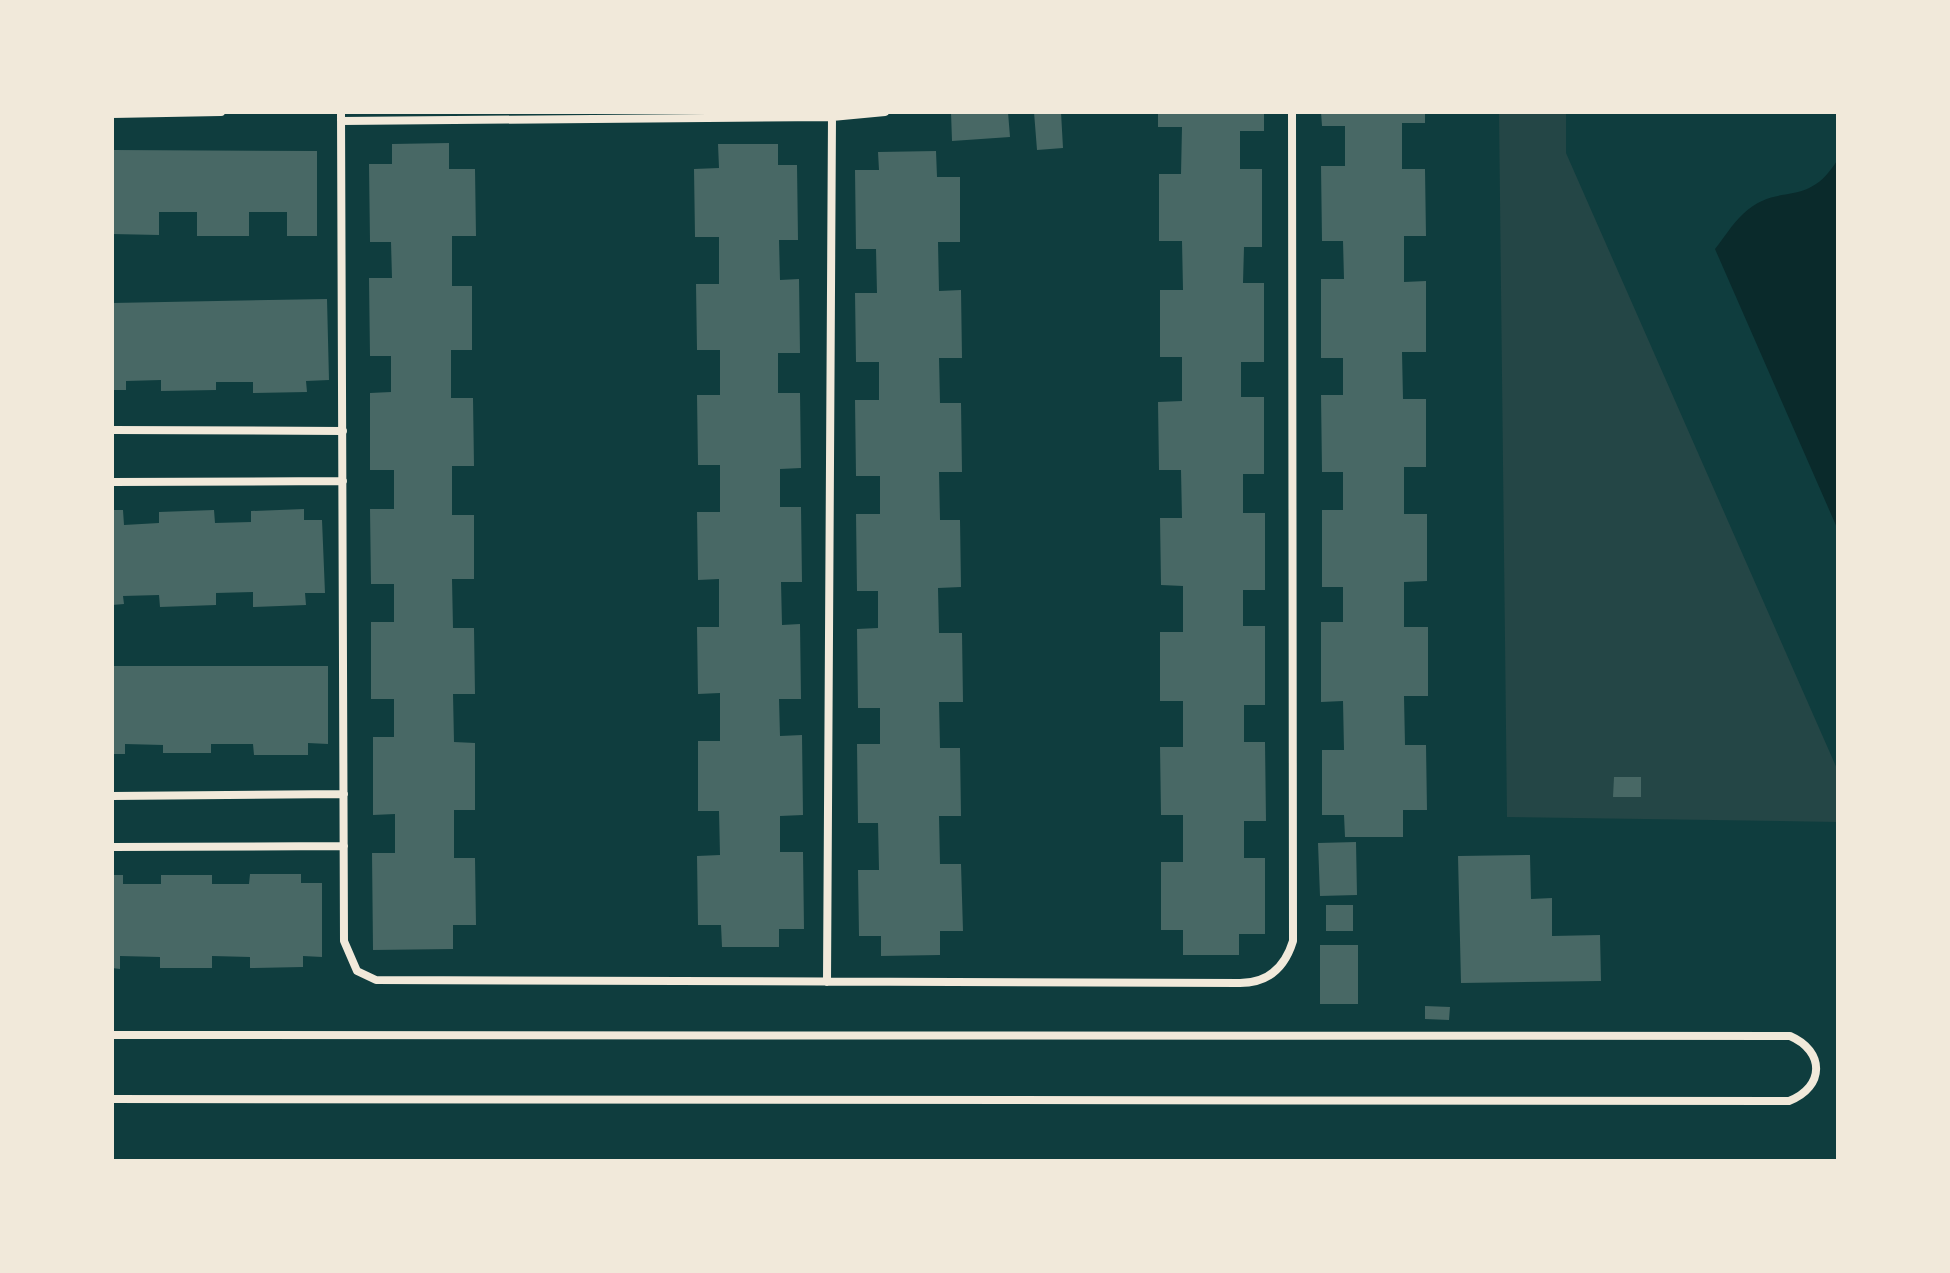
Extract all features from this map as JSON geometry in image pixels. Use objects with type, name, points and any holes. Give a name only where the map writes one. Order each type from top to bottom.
[{"type":"street","points":[[112,114],[221,112]]},
{"type":"street","points":[[885,112],[832,117],[341,116],[344,846],[346,952],[357,971],[376,980],[1252,983],[1274,973],[1289,953],[1293,941],[1292,112]]},
{"type":"street","points":[[827,982],[832,117]]},
{"type":"street","points":[[112,430],[343,431]]},
{"type":"street","points":[[112,482],[343,481]]},
{"type":"street","points":[[112,796],[344,794]]},
{"type":"street","points":[[112,847],[344,846]]},
{"type":"street","points":[[112,1035],[1790,1036],[1804,1042],[1814,1054],[1818,1069],[1814,1084],[1803,1096],[1789,1101],[112,1099]]},
{"type":"shaded area","points":[[1499,112],[1566,112],[1566,153],[1838,771],[1838,822],[1507,817]]},
{"type":"shaded area","points":[[1838,159],[1838,530],[1715,249],[1739,218],[1756,204],[1815,185]]},
{"type":"building","points":[[951,112],[1008,112],[1010,137],[952,141]]},
{"type":"building","points":[[1034,112],[1061,112],[1063,148],[1037,150]]},
{"type":"building","points":[[1158,112],[1264,112],[1264,131],[1240,131],[1240,169],[1262,169],[1262,247],[1244,247],[1243,283],[1264,283],[1264,362],[1241,362],[1241,397],[1264,397],[1264,474],[1243,474],[1243,513],[1265,513],[1265,590],[1243,590],[1243,626],[1265,626],[1265,705],[1244,705],[1244,742],[1265,742],[1266,821],[1244,821],[1244,858],[1265,858],[1265,934],[1239,934],[1239,955],[1183,955],[1183,930],[1161,930],[1161,862],[1183,862],[1183,815],[1161,815],[1160,747],[1183,747],[1183,701],[1160,701],[1160,632],[1183,632],[1183,586],[1161,585],[1160,518],[1182,518],[1181,470],[1159,470],[1158,402],[1182,401],[1182,357],[1160,357],[1160,290],[1183,290],[1182,241],[1159,241],[1159,174],[1181,174],[1182,127],[1158,127]]},
{"type":"building","points":[[1321,112],[1425,112],[1425,123],[1402,123],[1402,169],[1425,169],[1426,236],[1404,236],[1404,282],[1426,281],[1426,352],[1402,352],[1403,399],[1426,399],[1426,467],[1404,467],[1404,514],[1427,514],[1427,581],[1404,582],[1404,627],[1428,627],[1428,696],[1404,696],[1405,745],[1426,745],[1427,810],[1403,810],[1403,837],[1345,837],[1344,815],[1322,815],[1322,750],[1344,750],[1343,701],[1321,702],[1321,622],[1343,622],[1343,587],[1322,587],[1322,510],[1343,510],[1343,472],[1322,472],[1321,395],[1343,395],[1343,358],[1321,358],[1321,279],[1344,279],[1343,241],[1322,241],[1321,166],[1345,166],[1345,126],[1322,126]]},
{"type":"building","points":[[449,143],[449,169],[475,169],[476,236],[452,236],[452,286],[472,286],[472,350],[451,350],[451,398],[473,398],[474,466],[452,466],[452,515],[474,515],[474,579],[452,579],[453,628],[474,628],[475,694],[453,694],[454,742],[475,743],[475,810],[454,810],[454,858],[475,858],[476,925],[453,925],[453,949],[373,950],[372,853],[395,853],[395,814],[373,815],[373,737],[394,737],[394,699],[371,699],[371,622],[394,622],[394,584],[371,584],[370,509],[394,509],[394,470],[370,470],[370,393],[391,392],[391,356],[370,356],[369,278],[392,278],[391,242],[370,242],[369,164],[392,164],[392,144]]},
{"type":"building","points":[[718,144],[778,144],[778,165],[797,165],[798,240],[779,240],[780,280],[799,279],[800,353],[778,353],[778,393],[800,393],[801,468],[780,469],[780,507],[801,507],[802,582],[781,582],[782,625],[800,624],[801,699],[779,699],[780,736],[802,735],[803,815],[780,816],[780,852],[803,852],[804,929],[779,929],[779,947],[722,947],[721,925],[698,925],[697,856],[720,855],[719,811],[698,811],[698,741],[720,741],[720,693],[698,694],[697,627],[719,627],[719,579],[698,580],[697,512],[720,512],[720,465],[698,465],[697,395],[720,395],[720,350],[697,350],[696,284],[719,284],[719,237],[695,237],[694,169],[719,168]]},
{"type":"building","points":[[112,150],[317,151],[317,236],[287,236],[287,212],[249,212],[249,236],[197,236],[197,212],[159,212],[159,235],[112,234]]},
{"type":"building","points":[[936,151],[937,177],[960,177],[960,242],[938,242],[939,291],[961,290],[962,358],[939,358],[940,403],[961,403],[962,472],[939,472],[940,520],[960,520],[961,587],[938,588],[939,633],[962,633],[963,702],[939,702],[940,748],[960,748],[961,816],[939,816],[940,864],[961,864],[963,931],[940,931],[940,955],[881,956],[881,936],[859,936],[858,870],[879,870],[878,823],[858,823],[857,744],[880,744],[880,708],[858,708],[857,629],[878,628],[878,591],[857,591],[856,514],[880,514],[880,476],[856,476],[855,400],[879,400],[879,362],[856,362],[855,293],[877,293],[876,249],[856,249],[855,170],[879,170],[878,152]]},
{"type":"building","points":[[327,299],[329,380],[306,381],[307,392],[253,393],[253,382],[216,382],[216,390],[161,391],[161,380],[126,381],[126,390],[112,390],[112,303]]},
{"type":"building","points":[[304,509],[304,520],[322,520],[325,593],[305,593],[306,605],[253,607],[253,592],[216,593],[216,605],[160,607],[159,595],[123,596],[124,604],[112,605],[112,510],[123,510],[124,525],[159,523],[159,512],[214,510],[215,523],[251,522],[251,511]]},
{"type":"building","points":[[112,666],[328,666],[328,744],[308,743],[308,755],[254,755],[253,744],[211,744],[211,753],[163,753],[163,745],[125,744],[125,754],[112,754]]},
{"type":"building","points":[[1614,777],[1641,777],[1641,797],[1613,797]]},
{"type":"building","points":[[1356,842],[1357,895],[1320,896],[1318,843]]},
{"type":"building","points":[[1530,855],[1531,899],[1552,898],[1552,936],[1600,935],[1601,981],[1461,983],[1458,856]]},
{"type":"building","points":[[250,874],[301,874],[301,883],[322,883],[322,957],[303,956],[303,967],[250,968],[250,957],[212,956],[212,968],[160,968],[160,957],[120,956],[120,969],[112,968],[112,875],[123,875],[123,884],[161,884],[161,875],[212,875],[212,884],[249,884]]},
{"type":"building","points":[[1326,905],[1353,905],[1353,931],[1326,931]]},
{"type":"building","points":[[1320,945],[1358,945],[1358,1004],[1320,1004]]},
{"type":"building","points":[[1425,1006],[1450,1007],[1449,1020],[1425,1019]]}]
